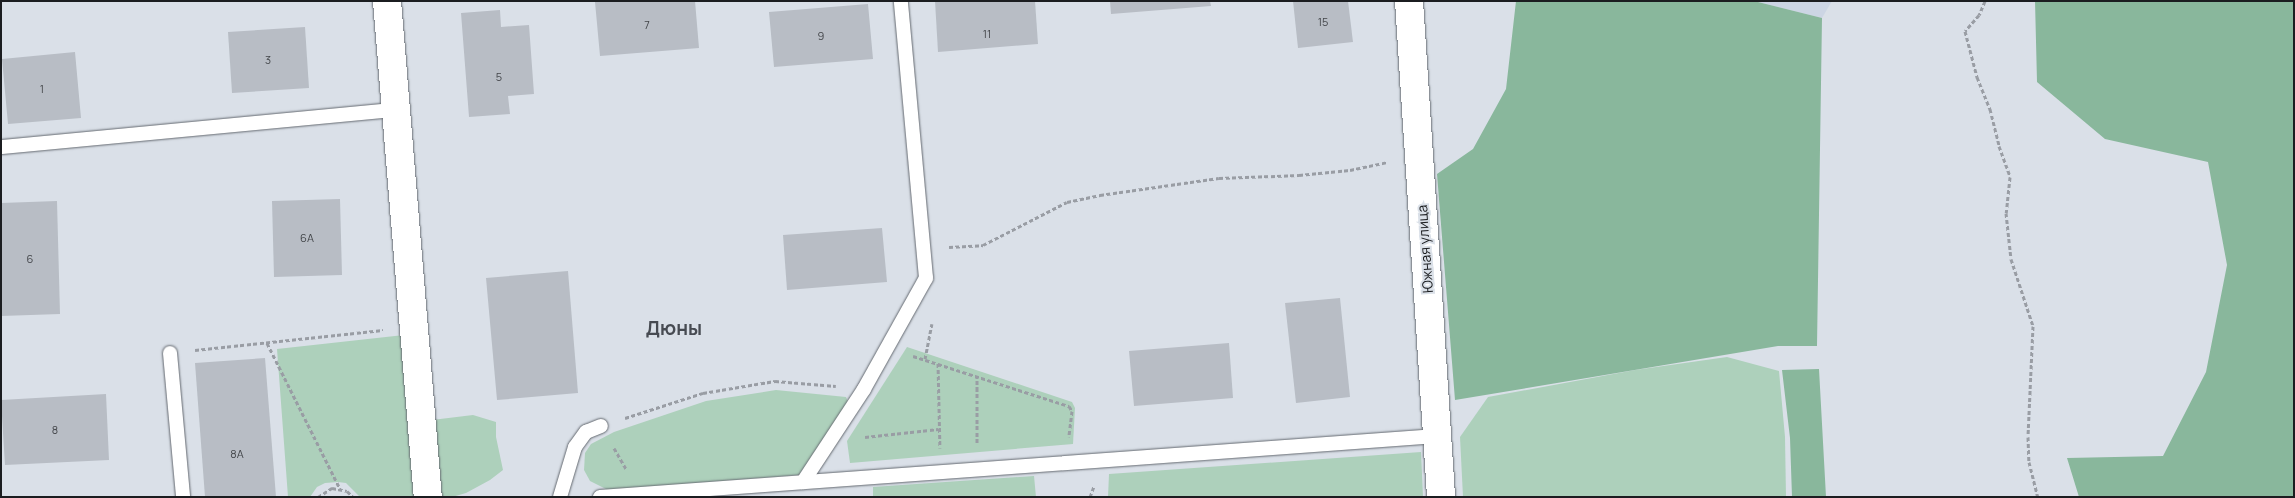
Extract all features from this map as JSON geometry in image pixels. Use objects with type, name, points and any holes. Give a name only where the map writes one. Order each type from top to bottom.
[{"type":"street","points":[[388,1],[428,497]]},
{"type":"street","name":"Южная улица","points":[[1409,1],[1441,497]]},
{"type":"lane","points":[[803,482],[864,389],[926,278],[901,1]]},
{"type":"lane","points":[[1,147],[396,110]]},
{"type":"lane","points":[[170,352],[183,497]]},
{"type":"lane","points":[[560,497],[575,447],[586,432],[601,426]]},
{"type":"lane","points":[[600,497],[1437,436]]},
{"type":"path","points":[[1985,1],[1979,15],[1965,31],[1977,77],[1990,109],[1999,146],[2010,177],[2006,212],[2011,259],[2033,326],[2028,437],[2029,462],[2038,497]]},
{"type":"path","points":[[924,251],[983,245],[1067,202],[1100,195],[1219,178],[1299,175],[1350,170],[1419,156]]},
{"type":"path","points":[[170,352],[414,327]]},
{"type":"path","points":[[267,343],[340,489]]},
{"type":"path","points":[[925,359],[926,354]]},
{"type":"path","points":[[908,363],[914,355],[1069,406],[1072,411],[1066,462]]},
{"type":"path","points":[[938,363],[942,472]]},
{"type":"path","points":[[977,376],[977,469]]},
{"type":"path","points":[[641,494],[601,426],[704,393],[775,381],[864,389]]},
{"type":"path","points":[[868,429],[863,437],[939,429]]},
{"type":"path","points":[[318,497],[332,488],[347,491],[353,497]]},
{"type":"shaded area","points":[[1754,1],[1832,1],[1822,18]]},
{"type":"green space","points":[[1516,1],[1754,1],[1822,18],[1817,346],[1778,346],[1455,400],[1437,174],[1473,149],[1506,89]]},
{"type":"green space","points":[[2035,1],[2294,1],[2294,497],[2079,497],[2067,458],[2163,456],[2206,372],[2227,265],[2208,162],[2105,139],[2037,82]]},
{"type":"green space","points":[[404,335],[417,497],[360,497],[346,483],[338,482],[325,483],[317,487],[310,497],[288,497],[277,349]]},
{"type":"green space","points":[[907,347],[1072,402],[1075,408],[1073,444],[850,463],[847,441]]},
{"type":"green space","points":[[1727,357],[1779,371],[1785,437],[1786,497],[1463,497],[1460,437],[1488,397],[1635,370]]},
{"type":"green space","points":[[1819,369],[1826,497],[1792,497],[1790,438],[1782,370]]},
{"type":"green space","points":[[776,390],[846,397],[848,402],[799,475],[608,490],[590,481],[584,470],[585,453],[591,444],[614,432],[706,401]]},
{"type":"green space","points":[[473,415],[496,422],[496,437],[503,470],[490,480],[466,493],[452,497],[440,497],[432,420]]},
{"type":"green space","points":[[1421,452],[1423,497],[1108,497],[1109,474]]},
{"type":"green space","points":[[1034,476],[1036,497],[873,497],[873,487]]},
{"type":"building","points":[[695,1],[699,48],[600,56],[595,2]]},
{"type":"building","points":[[935,1],[1035,1],[1038,44],[938,52]]},
{"type":"building","points":[[1110,1],[1210,1],[1211,6],[1111,14]]},
{"type":"building","points":[[1293,1],[1348,1],[1353,42],[1298,48]]},
{"type":"building","points":[[868,4],[873,59],[774,67],[769,12]]},
{"type":"building","points":[[500,10],[501,27],[529,25],[534,94],[508,96],[510,114],[469,117],[461,13]]},
{"type":"building","points":[[305,27],[309,88],[232,93],[228,32]]},
{"type":"building","points":[[75,52],[81,118],[8,124],[2,59]]},
{"type":"building","points":[[340,199],[342,275],[274,277],[272,201]]},
{"type":"building","points":[[57,201],[60,314],[1,316],[1,203]]},
{"type":"building","points":[[882,228],[887,282],[787,290],[783,235]]},
{"type":"building","points":[[568,271],[578,393],[497,400],[486,278]]},
{"type":"building","points":[[1340,298],[1350,397],[1296,403],[1285,303]]},
{"type":"building","points":[[1229,343],[1233,398],[1134,406],[1129,351]]},
{"type":"building","points":[[265,358],[276,497],[205,497],[195,363]]},
{"type":"building","points":[[106,394],[109,460],[5,465],[1,400]]},
{"type":"district","name":"Дюны","points":[[674,329]]}]
